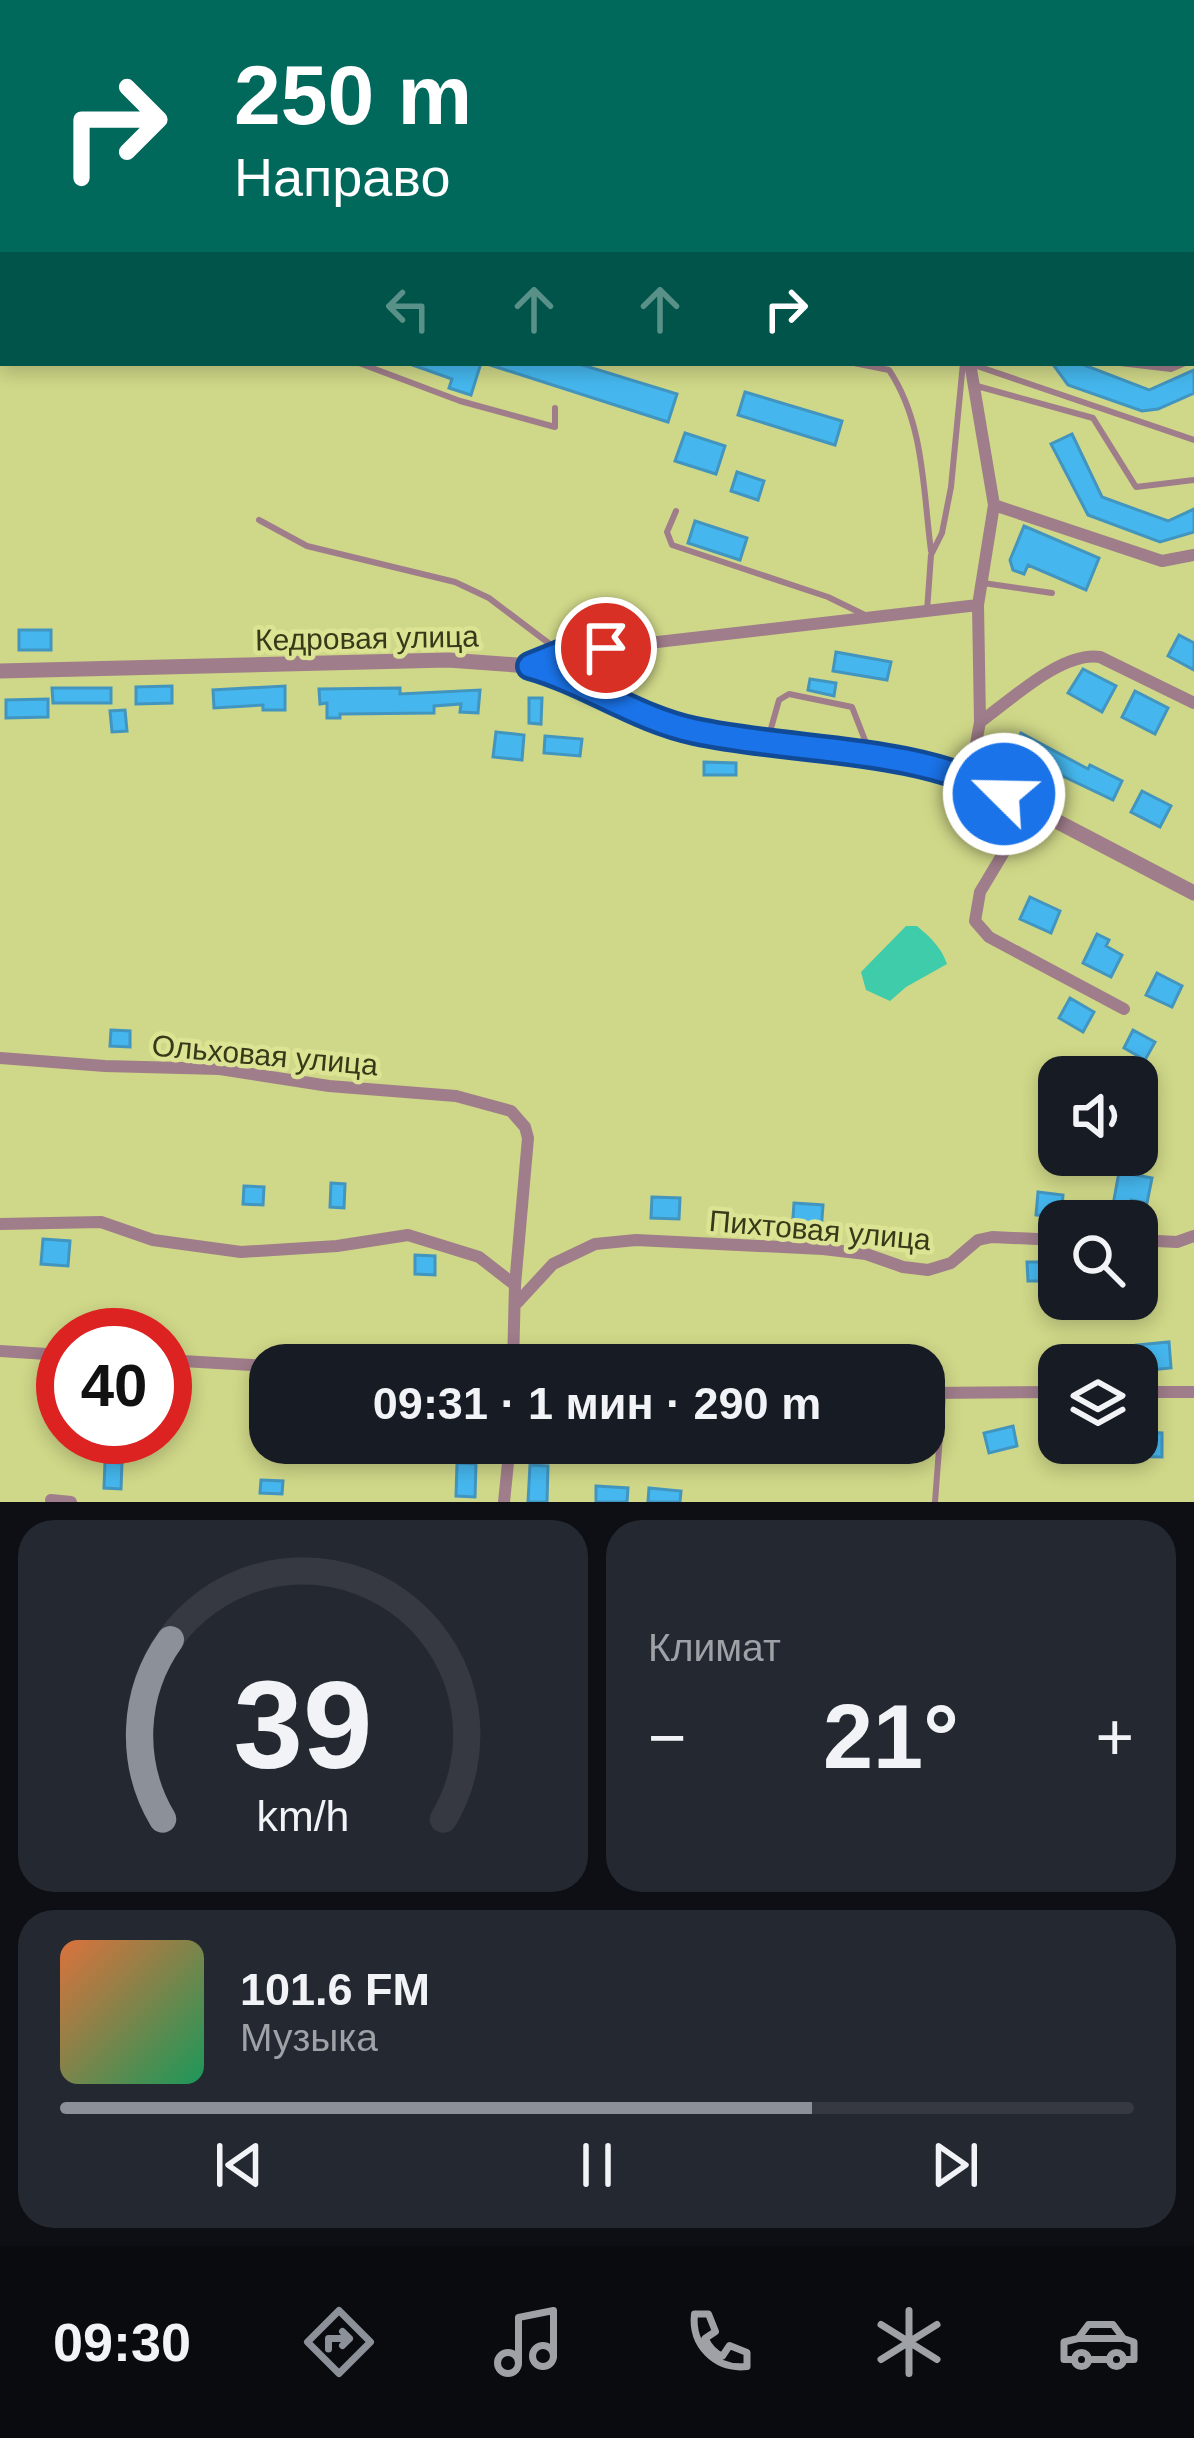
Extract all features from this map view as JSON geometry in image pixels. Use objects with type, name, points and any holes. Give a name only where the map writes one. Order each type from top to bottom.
[{"type":"street","points":[[969,366],[994,505],[978,605],[980,722],[970,776]]},
{"type":"street","points":[[994,505],[1162,561],[1194,555]]},
{"type":"street","points":[[530,666],[562,653],[978,605]]},
{"type":"street","points":[[980,722],[1078,656],[1100,657],[1194,703]]},
{"type":"street","name":"Кедровая улица","points":[[0,671],[448,660],[530,666],[682,728],[871,754],[970,776],[1194,893]]},
{"type":"street","points":[[1031,807],[980,892],[975,921],[989,937],[1124,1009]]},
{"type":"street","name":"Ольховая улица","points":[[0,1058],[220,1069],[329,1086],[456,1096],[511,1112],[528,1138],[515,1286]]},
{"type":"street","points":[[0,1225],[101,1222],[153,1240],[241,1252],[337,1246],[407,1235],[479,1257],[515,1286],[515,1344]]},
{"type":"street","points":[[1158,1241],[1194,1236]]},
{"type":"street","name":"Пихтовая улица","points":[[518,1304],[553,1264],[595,1244],[823,1249],[928,1270],[951,1263],[969,1246],[992,1237],[1038,1239]]},
{"type":"street","points":[[0,1351],[36,1353]]},
{"type":"street","points":[[192,1362],[249,1365]]},
{"type":"street","points":[[945,1393],[1038,1392]]},
{"type":"street","points":[[1158,1392],[1194,1392]]},
{"type":"street","points":[[504,1502],[508,1464]]},
{"type":"street","points":[[51,1500],[71,1502]]},
{"type":"lane","points":[[367,366],[554,427],[555,408]]},
{"type":"lane","points":[[869,366],[889,370],[905,394],[922,466],[931,555],[927,611]]},
{"type":"lane","points":[[931,555],[942,533],[951,487],[968,366]]},
{"type":"lane","points":[[977,366],[1194,440]]},
{"type":"lane","points":[[1146,366],[1178,366]]},
{"type":"lane","points":[[974,385],[1093,418],[1136,487],[1194,480]]},
{"type":"lane","points":[[676,511],[667,532],[672,545],[828,597],[870,617]]},
{"type":"lane","points":[[259,520],[307,546],[455,582],[489,598],[562,653]]},
{"type":"lane","points":[[982,583],[1052,592]]},
{"type":"lane","points":[[767,742],[779,700],[789,694],[852,707],[871,754]]},
{"type":"lane","points":[[935,1502],[938,1464]]},
{"type":"water","points":[[906,926],[917,926],[927,935],[947,964],[890,1001],[866,990],[861,972]]},
{"type":"building","points":[[415,366],[480,366],[471,395],[449,388],[452,379]]},
{"type":"building","points":[[493,366],[586,366],[677,394],[668,422]]},
{"type":"building","points":[[1054,366],[1087,366],[1149,390],[1194,370],[1194,393],[1142,411],[1068,385]]},
{"type":"building","points":[[745,392],[842,421],[835,445],[738,415]]},
{"type":"building","points":[[685,433],[725,446],[716,474],[675,461]]},
{"type":"building","points":[[1072,434],[1102,497],[1168,521],[1194,509],[1194,532],[1160,542],[1088,515],[1051,444]]},
{"type":"building","points":[[737,472],[764,481],[758,500],[731,491]]},
{"type":"building","points":[[695,521],[747,538],[740,560],[688,543]]},
{"type":"building","points":[[1024,526],[1099,558],[1086,590],[1028,565],[1024,574],[1013,570],[1010,560]]},
{"type":"building","points":[[19,630],[51,630],[51,650],[19,650]]},
{"type":"building","points":[[1179,635],[1194,643],[1194,670],[1168,656]]},
{"type":"building","points":[[836,652],[891,662],[887,680],[833,671]]},
{"type":"building","points":[[1083,669],[1116,686],[1102,712],[1068,693]]},
{"type":"building","points":[[810,679],[836,683],[834,696],[808,690]]},
{"type":"building","points":[[172,686],[172,703],[136,704],[136,687]]},
{"type":"building","points":[[285,686],[285,710],[263,710],[263,705],[214,708],[213,690]]},
{"type":"building","points":[[52,688],[111,688],[111,703],[53,703]]},
{"type":"building","points":[[400,688],[400,694],[480,690],[478,713],[460,712],[461,704],[434,706],[434,713],[327,718],[327,703],[320,704],[319,689]]},
{"type":"building","points":[[1135,691],[1168,708],[1155,734],[1122,717]]},
{"type":"building","points":[[529,698],[542,698],[541,724],[529,723]]},
{"type":"building","points":[[48,699],[48,717],[6,718],[6,700]]},
{"type":"building","points":[[125,710],[127,731],[112,732],[110,711]]},
{"type":"building","points":[[496,732],[524,735],[522,760],[493,757]]},
{"type":"building","points":[[1021,733],[1088,769],[1090,765],[1122,781],[1113,800],[1010,755]]},
{"type":"building","points":[[545,736],[582,739],[580,756],[544,753]]},
{"type":"building","points":[[704,762],[736,763],[736,775],[704,775]]},
{"type":"building","points":[[1142,791],[1171,806],[1160,827],[1131,812]]},
{"type":"building","points":[[1030,897],[1060,911],[1051,933],[1020,919]]},
{"type":"building","points":[[1097,934],[1122,955],[1111,977],[1083,963]]},
{"type":"building","points":[[1157,973],[1182,986],[1172,1007],[1146,995]]},
{"type":"building","points":[[1070,998],[1094,1012],[1083,1032],[1059,1018]]},
{"type":"building","points":[[111,1030],[130,1031],[130,1047],[110,1046]]},
{"type":"building","points":[[1133,1030],[1155,1042],[1147,1056],[1124,1048]]},
{"type":"building","points":[[1118,1176],[1152,1178],[1148,1200],[1114,1200]]},
{"type":"building","points":[[331,1183],[345,1184],[344,1208],[330,1207]]},
{"type":"building","points":[[244,1186],[264,1187],[263,1205],[243,1204]]},
{"type":"building","points":[[1038,1192],[1063,1195],[1063,1200],[1038,1200],[1036,1215]]},
{"type":"building","points":[[652,1197],[680,1198],[679,1219],[651,1218]]},
{"type":"building","points":[[794,1203],[823,1205],[821,1233],[792,1231]]},
{"type":"building","points":[[43,1239],[70,1241],[68,1266],[41,1264]]},
{"type":"building","points":[[415,1255],[435,1256],[435,1275],[415,1274]]},
{"type":"building","points":[[1027,1262],[1038,1262],[1038,1281],[1028,1281]]},
{"type":"building","points":[[1169,1342],[1171,1368],[1158,1369],[1158,1344],[1147,1344]]},
{"type":"building","points":[[1013,1426],[1017,1446],[989,1453],[984,1433]]},
{"type":"building","points":[[1158,1433],[1162,1433],[1162,1457],[1158,1457]]},
{"type":"building","points":[[105,1464],[122,1464],[121,1489],[104,1488]]},
{"type":"building","points":[[457,1464],[476,1464],[475,1497],[456,1496]]},
{"type":"building","points":[[530,1465],[548,1466],[547,1502],[528,1502]]},
{"type":"building","points":[[261,1480],[283,1481],[282,1494],[260,1493]]},
{"type":"building","points":[[596,1486],[628,1488],[627,1502],[596,1502]]},
{"type":"building","points":[[649,1488],[681,1491],[680,1502],[648,1502]]},
{"type":"route","points":[[606,648],[562,653],[530,666],[682,728],[871,754],[970,776],[1004,794]]}]
